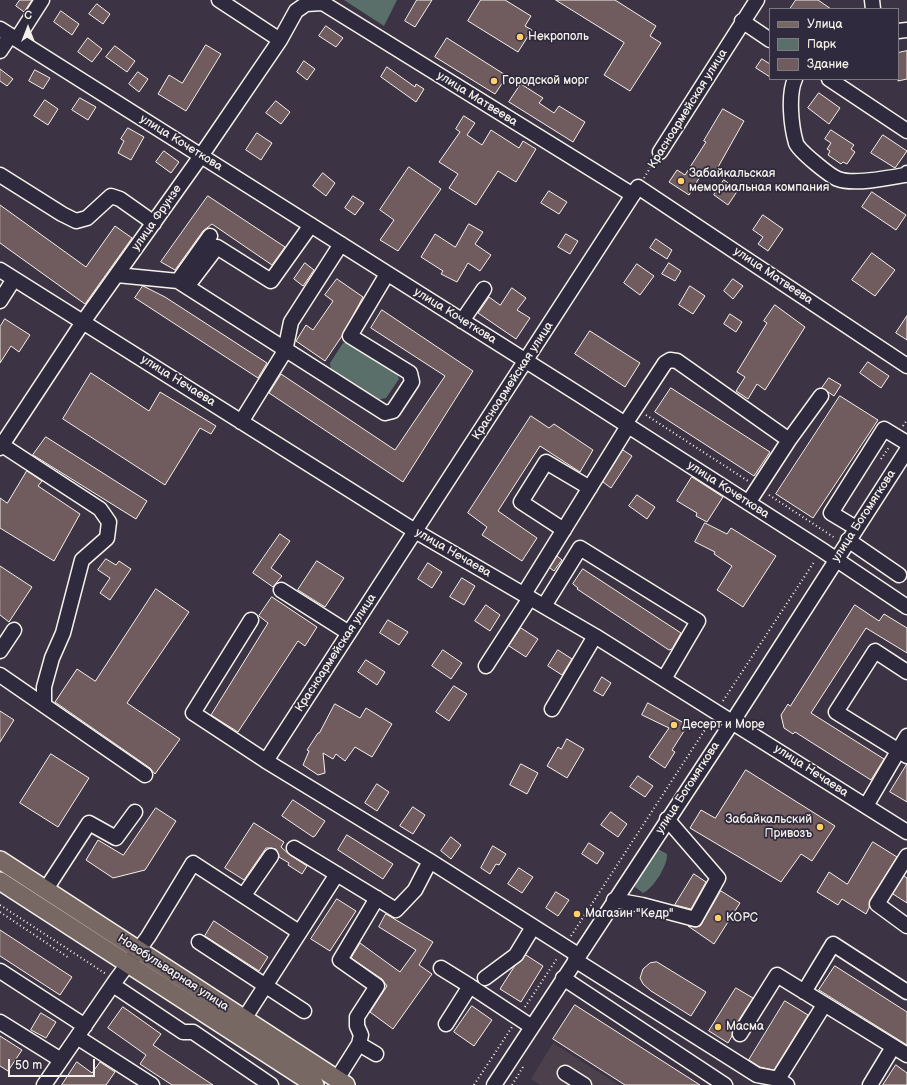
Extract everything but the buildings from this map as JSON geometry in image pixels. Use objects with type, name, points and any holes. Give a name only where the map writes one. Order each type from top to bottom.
[{"type":"main road","name":"Новобульварная улица","points":[[0,860],[341,1082]]},
{"type":"main road","name":"Новобульварная улица","points":[[0,881],[127,965],[315,1085]]},
{"type":"street","points":[[0,51],[9,35],[42,0]]},
{"type":"street","points":[[219,0],[280,40]]},
{"type":"street","name":"Красноармейская улица","points":[[660,152],[757,0]]},
{"type":"street","name":"улица Фрунзе","points":[[1,446],[83,322],[201,156],[280,40],[296,11],[306,4],[320,1]]},
{"type":"street","name":"улица Матвеева","points":[[320,1],[636,191],[907,366]]},
{"type":"street","points":[[742,22],[769,39]]},
{"type":"street","name":"улица Кочеткова","points":[[9,35],[626,425],[836,559],[907,607]]},
{"type":"street","points":[[794,80],[790,89],[797,144],[814,161],[838,179],[866,181],[905,175],[907,172]]},
{"type":"street","points":[[830,80],[907,131]]},
{"type":"street","points":[[0,174],[62,214],[76,221],[87,218],[111,196],[120,199],[154,223]]},
{"type":"street","name":"Красноармейская улица","points":[[266,761],[636,191]]},
{"type":"street","points":[[117,275],[178,281],[192,280],[217,246],[271,281],[311,225]]},
{"type":"street","points":[[178,281],[210,236]]},
{"type":"street","points":[[242,422],[285,351],[291,322],[341,244]]},
{"type":"street","name":"улица Нечаева","points":[[0,270],[415,531],[596,636],[907,832]]},
{"type":"street","points":[[178,281],[285,351],[385,413],[393,411],[412,382],[410,373],[350,336],[387,274]]},
{"type":"street","points":[[0,302],[14,279]]},
{"type":"street","points":[[462,321],[484,289]]},
{"type":"street","points":[[285,351],[301,349]]},
{"type":"street","points":[[486,666],[635,408],[665,363],[670,360],[677,361],[789,440]]},
{"type":"street","points":[[748,503],[789,440],[821,396]]},
{"type":"street","points":[[856,528],[831,513],[884,429],[907,443]]},
{"type":"street","points":[[1,446],[100,509],[109,522],[107,538],[82,560],[63,633],[52,658],[44,687],[44,706]]},
{"type":"street","name":"улица Богомягкова","points":[[494,1085],[667,819],[733,721],[907,450]]},
{"type":"street","points":[[564,530],[521,502],[546,462],[590,488]]},
{"type":"street","points":[[848,540],[899,575]]},
{"type":"street","points":[[544,606],[580,548],[698,621],[664,679]]},
{"type":"street","points":[[281,590],[349,633]]},
{"type":"street","points":[[251,620],[193,713],[266,761],[430,861],[534,927],[753,1080],[783,1082],[824,1005]]},
{"type":"street","points":[[0,651],[14,630]]},
{"type":"street","points":[[552,709],[596,636]]},
{"type":"street","points":[[903,754],[836,712],[875,651],[907,672]]},
{"type":"street","points":[[0,675],[145,775]]},
{"type":"street","points":[[866,806],[903,754],[907,736]]},
{"type":"street","points":[[46,889],[89,823],[116,838],[135,812]]},
{"type":"street","points":[[614,900],[642,905],[695,919],[718,878],[667,819]]},
{"type":"street","points":[[294,848],[396,910],[415,890],[430,861]]},
{"type":"street","points":[[244,895],[271,856]]},
{"type":"street","points":[[907,856],[877,904],[907,926]]},
{"type":"street","points":[[47,1084],[61,1060],[148,937],[193,863],[299,932]]},
{"type":"street","points":[[244,1020],[337,874]]},
{"type":"street","points":[[341,1082],[359,1044],[361,1036],[357,1026],[357,1017],[377,986],[340,960],[377,898]]},
{"type":"street","points":[[485,978],[516,955],[534,927]]},
{"type":"street","points":[[199,942],[304,1011]]},
{"type":"street","points":[[804,992],[833,944],[907,992]]},
{"type":"street","points":[[441,968],[532,1027]]},
{"type":"street","points":[[0,971],[152,1085]]},
{"type":"street","points":[[740,1034],[777,975],[907,1056]]},
{"type":"street","points":[[563,978],[726,1085]]},
{"type":"street","points":[[113,985],[183,1032],[193,1032],[272,1085]]},
{"type":"street","points":[[446,1024],[470,986]]},
{"type":"street","points":[[0,1022],[61,1060]]},
{"type":"street","points":[[359,1044],[376,1054]]},
{"type":"street","points":[[870,1085],[893,1047]]},
{"type":"street","points":[[565,1073],[584,1085]]},
{"type":"path","name":"Красноармейская улица","points":[[636,191],[660,152]]},
{"type":"path","points":[[635,408],[831,536]]},
{"type":"path","points":[[474,1085],[814,562]]},
{"type":"path","points":[[0,912],[69,958]]},
{"type":"path","points":[[512,1085],[523,1067]]},
{"type":"shaded area","points":[[553,1043],[619,1085],[541,1085],[531,1079]]},
{"type":"green space","points":[[344,0],[397,0],[384,26]]},
{"type":"green space","points":[[343,343],[352,343],[396,370],[399,379],[386,398],[377,400],[331,371],[330,363]]},
{"type":"green space","points":[[658,849],[667,854],[667,859],[655,882],[647,891],[643,893],[635,887],[636,881],[654,852]]},
{"type":"place","name":"Некрополь","points":[[520,37]]},
{"type":"place","name":"Городской морг","points":[[494,81]]},
{"type":"place","name":"Забайкальская мемориальная компания","points":[[681,181]]},
{"type":"place","name":"Десерт и Море","points":[[674,725]]},
{"type":"place","name":"Забайкальский Привозъ","points":[[820,827]]},
{"type":"place","name":"Магазин \"Кедр\"","points":[[577,914]]},
{"type":"place","name":"КОРС","points":[[718,918]]},
{"type":"place","name":"Масма","points":[[718,1027]]}]
